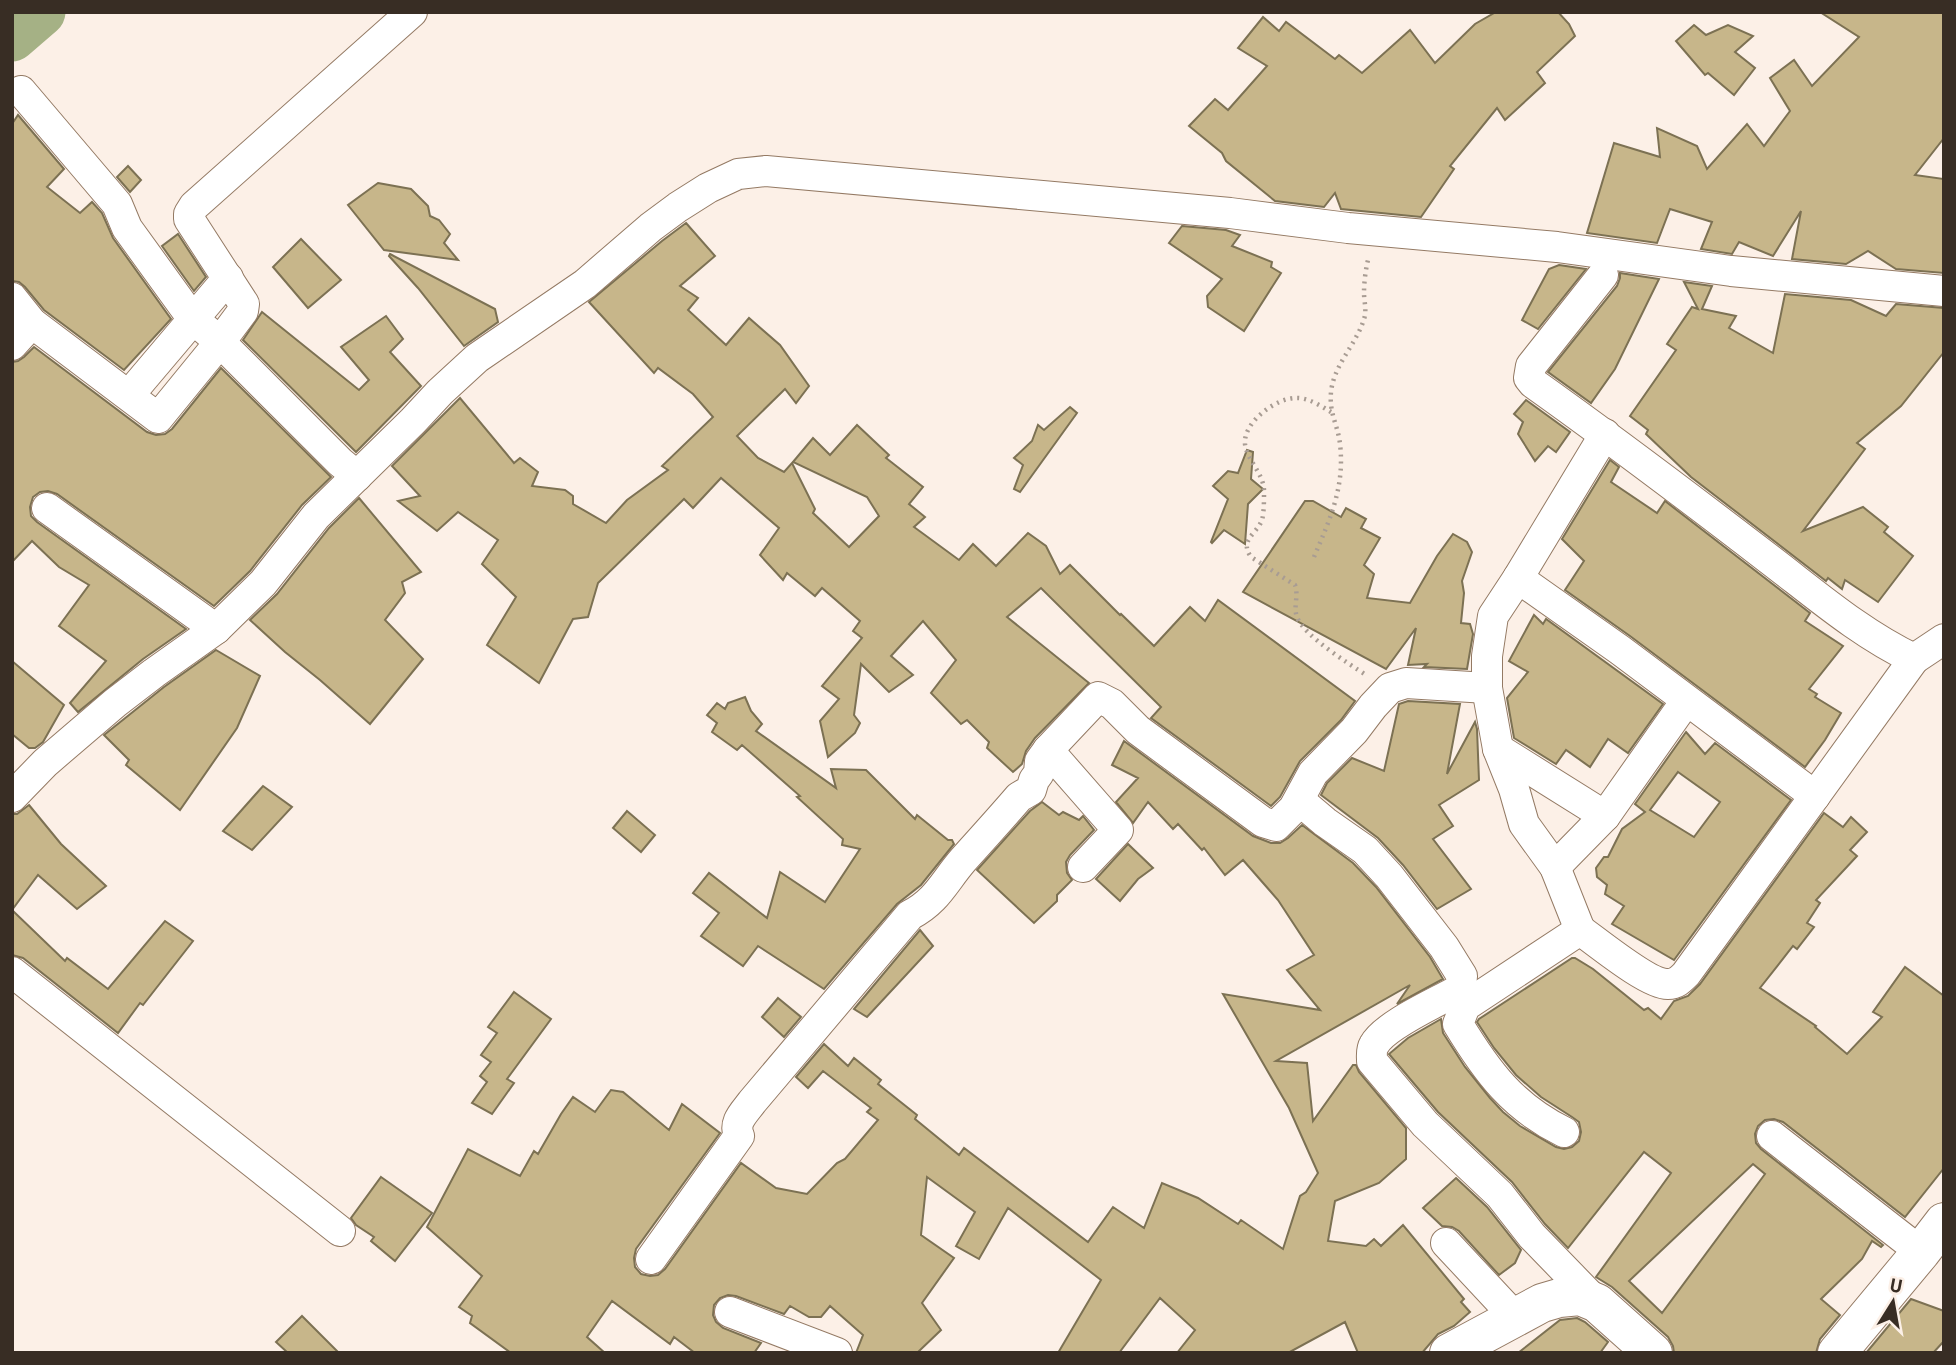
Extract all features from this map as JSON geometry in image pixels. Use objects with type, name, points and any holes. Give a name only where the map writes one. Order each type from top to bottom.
[{"type":"street","points":[[12,298],[32,323],[158,418],[243,311],[244,304],[189,219],[194,206],[412,12]]},
{"type":"street","points":[[21,91],[117,204],[127,228],[192,318],[357,476]]},
{"type":"street","points":[[12,797],[46,763],[115,703],[216,629],[263,583],[316,516],[440,391],[477,358],[585,284],[678,207],[708,188],[738,174],[766,171],[1230,213],[1376,231],[1557,247],[1731,271],[1944,291]]},
{"type":"street","points":[[1603,275],[1531,366],[1529,378],[1533,383],[1605,434],[1838,611],[1894,650],[1914,659]]},
{"type":"street","points":[[129,395],[228,278]]},
{"type":"street","points":[[12,345],[32,323]]},
{"type":"street","points":[[1605,434],[1493,616],[1487,656],[1487,688],[1498,749],[1524,824],[1555,867],[1580,930],[1653,981],[1669,984],[1677,982],[1686,974],[1914,659],[1944,639]]},
{"type":"street","points":[[47,508],[216,629]]},
{"type":"street","points":[[1518,578],[1620,650],[1815,796]]},
{"type":"street","points":[[651,1259],[740,1136],[737,1126],[739,1119],[910,915],[924,908],[935,897],[961,862],[1019,797],[1031,790],[1039,773],[1040,761],[1098,697],[1112,704],[1138,730],[1266,824],[1277,825],[1294,808],[1313,774],[1391,688],[1406,682],[1487,688]]},
{"type":"street","points":[[1555,867],[1605,816],[1686,701]]},
{"type":"street","points":[[1498,749],[1605,816]]},
{"type":"street","points":[[1048,750],[1118,830],[1083,867]]},
{"type":"street","points":[[1299,800],[1365,850],[1389,876],[1444,947],[1462,976],[1461,987],[1453,993],[1384,1032],[1371,1050],[1372,1061],[1425,1124],[1500,1195],[1532,1236],[1600,1306],[1653,1353]]},
{"type":"street","points":[[1564,1132],[1538,1117],[1493,1078],[1458,1024],[1465,1006],[1580,930]]},
{"type":"street","points":[[12,972],[340,1231]]},
{"type":"street","points":[[1772,1136],[1921,1252]]},
{"type":"street","points":[[1837,1353],[1944,1222]]},
{"type":"street","points":[[1446,1243],[1516,1317]]},
{"type":"street","points":[[1450,1353],[1542,1303],[1559,1297],[1580,1297],[1600,1306]]},
{"type":"street","points":[[730,1312],[837,1353]]},
{"type":"path","points":[[1314,557],[1334,510],[1341,477],[1340,442],[1331,412],[1331,391],[1336,373],[1366,316],[1364,291],[1367,265],[1376,231]]},
{"type":"path","points":[[1331,412],[1316,403],[1297,398],[1278,401],[1259,415],[1247,431],[1247,451],[1259,471],[1265,489],[1262,520],[1250,537],[1247,551],[1251,557],[1295,585],[1298,592],[1295,614],[1310,634],[1338,656],[1391,688]]},
{"type":"building","points":[[1496,12],[1558,12],[1575,36],[1537,72],[1545,83],[1505,120],[1497,108],[1450,166],[1454,169],[1421,217],[1341,209],[1335,193],[1324,207],[1275,201],[1189,126],[1215,99],[1228,110],[1267,66],[1238,48],[1263,17],[1279,31],[1286,22],[1335,59],[1339,55],[1362,73],[1410,30],[1435,63],[1475,24]]},
{"type":"building","points":[[1820,12],[1944,12],[1944,138],[1915,175],[1944,179],[1944,273],[1896,269],[1868,251],[1846,264],[1792,259],[1801,211],[1773,256],[1739,242],[1732,254],[1701,249],[1712,222],[1670,209],[1657,243],[1587,233],[1614,143],[1660,157],[1657,128],[1697,146],[1707,169],[1747,124],[1764,146],[1790,111],[1770,78],[1794,60],[1812,86],[1859,37]]},
{"type":"building","points":[[1694,25],[1706,35],[1728,25],[1753,36],[1735,52],[1755,68],[1734,95],[1708,73],[1705,75],[1676,41]]},
{"type":"building","points":[[18,115],[64,169],[47,187],[80,213],[92,202],[102,213],[113,238],[171,319],[124,370],[44,310],[19,282],[12,281],[12,124]]},
{"type":"building","points":[[128,166],[141,180],[130,192],[117,177]]},
{"type":"building","points":[[378,183],[411,189],[428,206],[430,216],[439,220],[450,234],[444,243],[458,260],[384,250],[348,205]]},
{"type":"building","points":[[686,223],[715,256],[680,286],[698,298],[688,310],[726,345],[749,318],[780,345],[809,386],[796,403],[785,389],[737,436],[758,458],[784,472],[792,463],[815,509],[813,513],[849,547],[879,516],[867,497],[793,462],[813,438],[830,455],[857,425],[889,455],[886,458],[923,487],[909,504],[925,517],[914,527],[959,560],[973,544],[996,566],[1028,533],[1046,546],[1060,574],[1070,565],[1154,646],[1190,607],[1205,621],[1218,600],[1355,701],[1341,720],[1300,761],[1280,797],[1271,806],[1151,718],[1161,707],[1041,588],[1007,617],[1089,683],[1035,738],[1026,751],[1022,764],[1013,772],[987,748],[989,742],[967,720],[961,724],[931,693],[956,660],[923,621],[891,656],[913,675],[889,692],[861,664],[854,715],[860,723],[855,733],[828,757],[820,721],[839,699],[822,686],[862,638],[853,631],[860,621],[822,588],[815,596],[787,573],[783,580],[760,555],[779,528],[721,478],[693,508],[684,499],[598,583],[588,617],[573,619],[539,683],[487,645],[516,597],[482,564],[498,540],[458,512],[437,531],[398,501],[420,496],[392,466],[460,398],[514,463],[520,458],[538,472],[532,486],[565,490],[573,496],[573,504],[606,523],[627,500],[668,470],[662,466],[713,417],[693,394],[658,368],[654,373],[589,302]]},
{"type":"building","points":[[1182,226],[1226,230],[1240,235],[1232,246],[1272,262],[1271,267],[1281,273],[1244,331],[1208,307],[1207,296],[1222,279],[1169,243]]},
{"type":"building","points":[[178,234],[206,277],[194,291],[162,246]]},
{"type":"building","points":[[301,239],[341,280],[308,308],[273,267]]},
{"type":"building","points":[[390,254],[495,309],[498,322],[464,346]]},
{"type":"building","points":[[1559,265],[1586,269],[1538,329],[1522,320],[1549,269]]},
{"type":"building","points":[[1620,273],[1659,279],[1615,369],[1591,403],[1548,372],[1617,286]]},
{"type":"building","points":[[1684,282],[1712,286],[1702,309],[1736,316],[1729,328],[1773,353],[1785,294],[1851,300],[1886,316],[1896,304],[1944,308],[1944,352],[1901,406],[1857,443],[1865,449],[1803,531],[1863,507],[1888,527],[1884,532],[1913,556],[1878,602],[1845,580],[1842,589],[1828,578],[1826,581],[1691,477],[1646,434],[1648,430],[1630,416],[1676,350],[1667,344],[1692,307],[1698,309]]},
{"type":"building","points":[[262,312],[359,390],[369,380],[341,347],[386,316],[403,339],[390,352],[421,386],[356,452],[243,340]]},
{"type":"building","points":[[34,347],[147,432],[156,435],[165,434],[172,429],[221,368],[331,477],[302,505],[250,571],[214,606],[57,494],[40,492],[33,497],[31,516],[37,522],[186,629],[143,659],[78,712],[70,703],[106,661],[59,626],[89,585],[59,567],[32,541],[12,562],[12,362],[24,357]]},
{"type":"building","points":[[1526,400],[1570,432],[1556,452],[1548,446],[1535,461],[1518,434],[1523,422],[1514,414]]},
{"type":"building","points":[[1070,407],[1077,413],[1020,492],[1014,489],[1023,465],[1014,458],[1032,441],[1038,425],[1044,430]]},
{"type":"building","points":[[1247,450],[1253,452],[1251,479],[1263,489],[1248,504],[1245,544],[1224,530],[1212,543],[1228,499],[1213,486],[1228,471],[1238,473]]},
{"type":"building","points":[[1610,460],[1619,467],[1611,482],[1657,513],[1665,501],[1810,613],[1805,621],[1843,646],[1809,689],[1817,694],[1815,697],[1841,713],[1805,767],[1565,590],[1584,561],[1562,539]]},
{"type":"building","points":[[359,498],[421,572],[402,582],[405,593],[385,620],[423,659],[370,724],[250,620],[277,594],[329,528]]},
{"type":"building","points":[[1305,501],[1313,501],[1341,517],[1346,508],[1366,519],[1361,528],[1380,538],[1364,565],[1374,574],[1367,598],[1410,603],[1453,534],[1467,542],[1472,552],[1462,581],[1464,593],[1461,623],[1470,624],[1473,634],[1467,669],[1424,667],[1427,664],[1408,665],[1416,628],[1386,669],[1243,592]]},
{"type":"building","points":[[1534,615],[1543,624],[1546,619],[1663,704],[1628,753],[1608,739],[1590,767],[1566,750],[1556,764],[1514,738],[1507,698],[1528,672],[1509,661]]},
{"type":"building","points":[[216,650],[260,676],[237,728],[180,810],[126,765],[129,760],[104,735]]},
{"type":"building","points":[[12,661],[64,705],[43,742],[35,748],[29,748],[12,734]]},
{"type":"building","points":[[745,697],[751,711],[762,724],[756,731],[836,788],[831,769],[866,770],[915,819],[917,815],[954,844],[921,885],[897,904],[824,989],[758,946],[743,966],[701,936],[719,913],[693,893],[709,873],[767,918],[780,872],[825,902],[860,849],[842,845],[843,839],[797,797],[800,796],[742,745],[737,750],[712,732],[717,723],[707,715],[717,703],[725,709],[728,703]]},
{"type":"building","points":[[1408,701],[1460,704],[1447,774],[1475,722],[1477,729],[1479,780],[1439,805],[1453,826],[1433,839],[1471,889],[1437,909],[1378,838],[1321,795],[1327,783],[1352,758],[1384,771],[1399,704]]},
{"type":"building","points":[[1686,732],[1705,754],[1715,743],[1791,800],[1674,960],[1612,924],[1624,906],[1605,894],[1607,885],[1597,877],[1596,868],[1604,857],[1608,857],[1622,829],[1645,812],[1635,804]],"holes":[[[1678,772],[1720,802],[1694,837],[1650,810]]]},
{"type":"building","points":[[1124,741],[1253,836],[1271,843],[1280,843],[1302,825],[1353,863],[1376,887],[1430,957],[1443,979],[1397,1004],[1410,985],[1276,1061],[1307,1063],[1313,1121],[1353,1065],[1356,1065],[1406,1128],[1406,1159],[1379,1183],[1335,1201],[1328,1241],[1366,1246],[1374,1239],[1381,1246],[1403,1225],[1464,1299],[1461,1302],[1470,1312],[1454,1326],[1438,1334],[1422,1353],[1358,1353],[1345,1322],[1288,1353],[1177,1353],[1195,1330],[1160,1298],[1119,1353],[1058,1353],[1101,1280],[1008,1208],[979,1259],[956,1246],[975,1212],[927,1177],[921,1235],[954,1258],[922,1303],[941,1330],[917,1353],[856,1353],[863,1335],[830,1306],[821,1317],[809,1317],[790,1306],[784,1314],[728,1295],[720,1298],[714,1305],[713,1315],[716,1322],[723,1328],[761,1343],[754,1353],[695,1353],[674,1337],[670,1344],[612,1301],[587,1337],[605,1353],[511,1353],[470,1323],[472,1316],[459,1307],[482,1276],[427,1227],[468,1149],[520,1176],[534,1151],[538,1154],[573,1097],[595,1112],[611,1090],[623,1092],[669,1130],[682,1104],[720,1133],[636,1249],[635,1267],[641,1274],[658,1275],[741,1163],[776,1188],[807,1194],[837,1163],[845,1159],[878,1120],[867,1112],[871,1108],[823,1071],[808,1088],[796,1077],[824,1044],[848,1066],[854,1058],[881,1080],[878,1084],[917,1115],[915,1119],[959,1155],[964,1148],[1088,1242],[1113,1207],[1144,1228],[1162,1183],[1198,1198],[1238,1224],[1241,1220],[1283,1249],[1300,1196],[1306,1192],[1318,1173],[1289,1108],[1223,994],[1320,1010],[1287,970],[1314,955],[1278,900],[1243,860],[1225,875],[1204,848],[1202,850],[1178,824],[1173,829],[1148,802],[1133,823],[1116,802],[1138,778],[1112,765]]},
{"type":"building","points":[[263,786],[292,807],[252,850],[223,831]]},
{"type":"building","points":[[1042,802],[1059,815],[1063,812],[1079,820],[1083,816],[1094,830],[1066,862],[1067,873],[1072,880],[1057,895],[1057,901],[1034,923],[977,870],[1030,811]]},
{"type":"building","points":[[29,805],[61,844],[106,886],[77,909],[38,875],[12,910],[12,814],[17,814]]},
{"type":"building","points":[[627,811],[655,835],[641,852],[613,828]]},
{"type":"building","points":[[1824,813],[1843,827],[1851,817],[1867,832],[1850,850],[1857,856],[1816,900],[1820,903],[1807,923],[1814,927],[1797,949],[1793,946],[1760,988],[1816,1026],[1847,1054],[1882,1017],[1873,1012],[1905,967],[1944,996],[1944,1168],[1905,1217],[1783,1122],[1765,1120],[1758,1126],[1755,1134],[1756,1143],[1761,1149],[1883,1245],[1881,1247],[1872,1241],[1862,1259],[1821,1299],[1840,1315],[1820,1339],[1816,1353],[1674,1353],[1668,1337],[1612,1287],[1596,1277],[1671,1173],[1644,1152],[1568,1248],[1512,1182],[1438,1112],[1389,1054],[1408,1038],[1441,1019],[1443,1033],[1465,1067],[1503,1112],[1520,1126],[1564,1149],[1579,1141],[1579,1122],[1541,1097],[1516,1075],[1494,1048],[1477,1022],[1479,1019],[1572,958],[1593,969],[1644,1010],[1648,1008],[1661,1019],[1674,1001],[1688,996],[1700,984]],"holes":[[[1753,1164],[1765,1174],[1662,1313],[1629,1281]]]},
{"type":"building","points":[[1128,844],[1153,868],[1138,879],[1120,901],[1096,879]]},
{"type":"building","points":[[12,910],[65,961],[67,958],[108,989],[165,921],[193,941],[118,1033],[23,958],[12,955]]},
{"type":"building","points":[[920,930],[933,946],[867,1017],[854,1009]]},
{"type":"building","points":[[514,992],[551,1019],[507,1079],[514,1083],[492,1114],[472,1103],[487,1082],[480,1076],[491,1062],[481,1055],[497,1033],[488,1027]]},
{"type":"building","points":[[778,998],[801,1017],[784,1037],[762,1017]]},
{"type":"building","points":[[381,1177],[432,1213],[395,1261],[371,1241],[374,1237],[356,1225],[351,1218]]},
{"type":"building","points":[[1456,1178],[1487,1207],[1521,1250],[1515,1263],[1499,1275],[1459,1231],[1442,1226],[1423,1208]]},
{"type":"building","points":[[1911,1299],[1944,1311],[1944,1341],[1933,1353],[1866,1353]]},
{"type":"building","points":[[302,1316],[339,1353],[288,1353],[276,1342]]},
{"type":"building","points":[[1577,1318],[1608,1342],[1600,1353],[1518,1353],[1560,1320]]},
{"type":"waterway","points":[[12,37],[41,12]]}]
